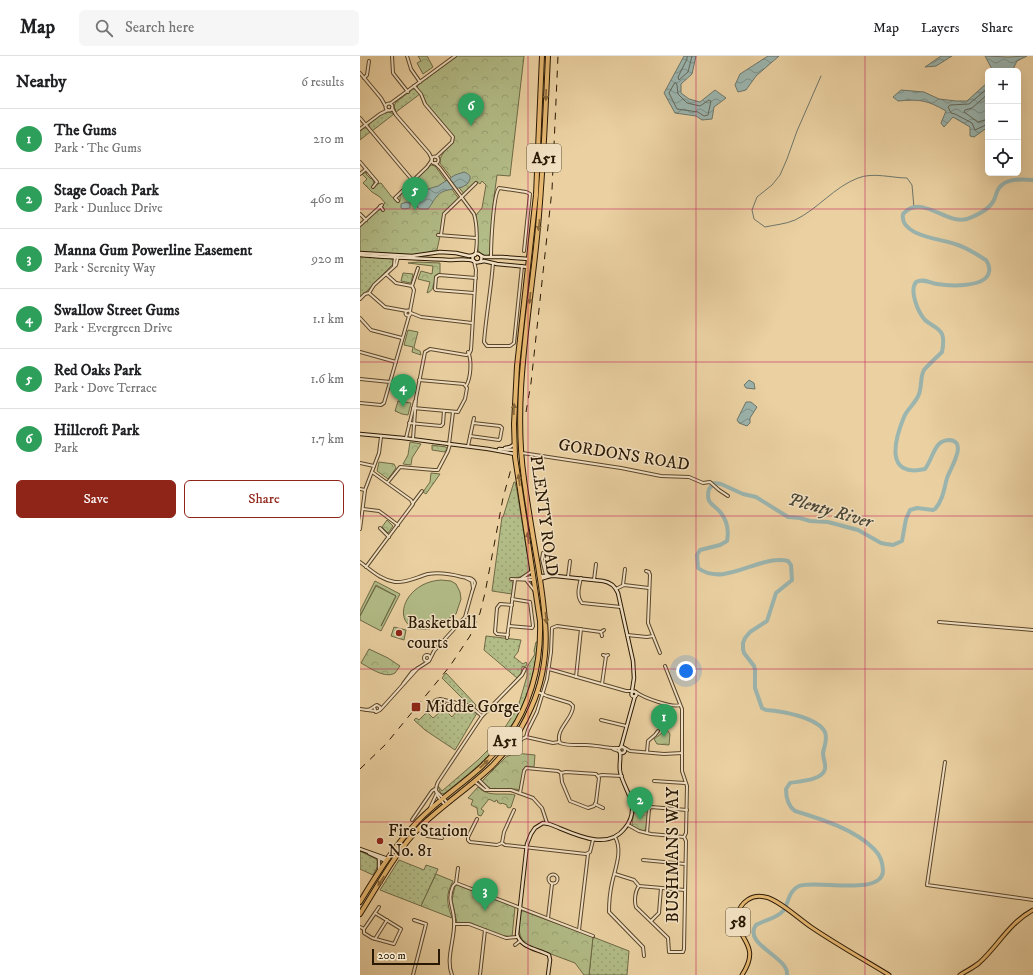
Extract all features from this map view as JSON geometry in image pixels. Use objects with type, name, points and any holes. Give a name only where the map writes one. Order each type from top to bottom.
[{"type":"highway","name":"PLENTY ROAD","points":[[360,902],[408,831],[427,812],[492,756],[505,741],[519,720],[529,698],[537,670],[540,643],[540,621],[515,452],[515,391],[536,188],[542,56]]},
{"type":"highway","name":"PLENTY ROAD","points":[[360,914],[393,863],[419,829],[446,804],[476,780],[498,759],[514,739],[527,716],[537,693],[544,664],[546,632],[545,611],[521,452],[520,395],[543,178],[548,56]]},
{"type":"highway","points":[[529,259],[535,260]]},
{"type":"highway","points":[[528,267],[534,268]]},
{"type":"highway","name":"GORDONS ROAD","points":[[515,452],[521,452]]},
{"type":"highway","points":[[533,578],[540,578]]},
{"type":"highway","points":[[467,779],[473,777],[476,780]]},
{"type":"highway","points":[[388,860],[393,863]]},
{"type":"main road","name":"58","points":[[742,975],[748,963],[750,954],[738,924],[738,914],[740,907],[747,900],[757,896],[768,897],[824,936],[889,975]]},
{"type":"main road","points":[[960,975],[980,962],[1016,922],[1033,910]]},
{"type":"street","points":[[392,56],[393,73],[408,92]]},
{"type":"street","points":[[407,56],[412,70],[420,82]]},
{"type":"street","points":[[360,129],[380,114],[389,110],[391,105],[397,100],[453,57]]},
{"type":"street","points":[[364,78],[368,70],[369,61]]},
{"type":"street","points":[[360,74],[381,98],[391,105],[396,115]]},
{"type":"street","points":[[398,201],[396,198],[427,167],[433,158],[448,146],[453,137],[425,104],[421,94],[414,86]]},
{"type":"street","points":[[381,98],[385,106],[396,115],[433,158],[434,163],[440,168],[462,197],[473,215],[476,225],[476,246],[475,255],[473,258],[476,278],[471,350],[468,353]]},
{"type":"street","points":[[380,114],[385,106],[391,105]]},
{"type":"street","points":[[360,118],[413,181]]},
{"type":"street","points":[[427,167],[438,160],[442,152]]},
{"type":"street","points":[[433,158],[438,160]]},
{"type":"street","points":[[438,160],[440,168]]},
{"type":"street","points":[[360,162],[378,182],[373,186]]},
{"type":"street","points":[[360,174],[366,169]]},
{"type":"street","points":[[441,235],[444,214],[476,183]]},
{"type":"street","points":[[522,266],[513,346],[487,346],[484,342],[487,311],[491,295],[493,263],[491,257],[494,208],[497,190],[501,188],[529,193],[530,196],[524,251]]},
{"type":"street","points":[[360,225],[381,205],[383,210]]},
{"type":"street","points":[[360,214],[366,220]]},
{"type":"street","points":[[438,235],[476,238]]},
{"type":"street","points":[[524,245],[530,254]]},
{"type":"street","points":[[476,246],[481,258],[476,270]]},
{"type":"street","points":[[397,257],[440,252],[469,256],[480,255],[484,257],[529,259]]},
{"type":"street","points":[[429,253],[429,257],[433,259]]},
{"type":"street","points":[[360,254],[454,260],[468,259],[476,262],[484,261],[528,267]]},
{"type":"street","points":[[360,299],[365,294],[369,293],[370,289],[397,264],[397,257]]},
{"type":"street","points":[[360,403],[383,405],[396,362],[414,290],[412,286],[418,268]]},
{"type":"street","points":[[386,274],[396,283],[412,286]]},
{"type":"street","points":[[474,293],[436,290],[435,281],[436,277],[439,275],[476,278]]},
{"type":"street","points":[[369,293],[382,306],[399,311],[472,323]]},
{"type":"street","points":[[360,318],[371,330],[402,338]]},
{"type":"street","points":[[413,439],[416,398],[426,351],[435,350],[468,353]]},
{"type":"street","points":[[360,352],[396,362]]},
{"type":"street","points":[[415,408],[459,412],[467,393],[466,386],[469,380],[470,359],[468,353]]},
{"type":"street","points":[[360,378],[390,382]]},
{"type":"street","points":[[419,380],[466,386]]},
{"type":"street","points":[[406,438],[409,422],[415,408]]},
{"type":"street","points":[[409,422],[441,426],[443,423],[444,411]]},
{"type":"street","points":[[388,482],[400,467],[438,470],[450,444],[453,412]]},
{"type":"street","points":[[468,446],[474,418]]},
{"type":"street","points":[[470,436],[500,439],[502,428],[500,426],[473,423]]},
{"type":"street","name":"GORDONS ROAD","points":[[360,434],[406,438],[515,452]]},
{"type":"street","points":[[360,529],[365,490],[379,453],[381,437]]},
{"type":"street","points":[[490,449],[508,448],[515,444]]},
{"type":"street","name":"GORDONS ROAD","points":[[521,452],[661,476],[689,477],[703,483],[710,482],[728,496]]},
{"type":"street","points":[[360,463],[374,466]]},
{"type":"street","points":[[372,472],[388,482],[413,503]]},
{"type":"street","points":[[360,490],[365,490]]},
{"type":"street","points":[[366,567],[422,491]]},
{"type":"street","points":[[363,509],[376,510],[398,525]]},
{"type":"street","points":[[380,528],[389,537]]},
{"type":"street","name":"PLENTY ROAD","points":[[543,552],[542,558],[546,576]]},
{"type":"street","points":[[568,577],[570,561]]},
{"type":"street","points":[[360,562],[380,576],[395,582],[407,581],[438,573],[462,577],[473,581],[472,592],[465,617],[434,651],[429,660],[417,669],[379,711],[376,712],[360,709]]},
{"type":"street","points":[[594,580],[596,564]]},
{"type":"street","points":[[623,586],[625,569]]},
{"type":"street","points":[[521,579],[532,571]]},
{"type":"street","points":[[646,571],[649,572],[650,575],[648,623],[660,653]]},
{"type":"street","points":[[540,578],[550,576],[594,580],[607,582],[616,589],[634,667],[634,694],[623,740],[620,769],[632,804],[632,813],[628,824],[621,833],[615,837],[604,840],[592,839],[546,823],[539,825],[533,830],[526,847],[517,936],[524,944],[542,952],[549,957],[548,975]]},
{"type":"street","points":[[521,579],[526,580],[533,578]]},
{"type":"street","points":[[511,579],[533,578]]},
{"type":"street","points":[[580,578],[578,597],[582,603],[621,607]]},
{"type":"street","points":[[512,605],[500,604],[497,608],[495,632],[497,634],[508,636],[512,605],[512,599],[515,580]]},
{"type":"street","points":[[526,580],[536,593]]},
{"type":"street","points":[[616,589],[623,586],[649,588]]},
{"type":"street","points":[[509,626],[529,629],[533,626],[530,602],[512,599]]},
{"type":"street","points":[[939,622],[1033,630]]},
{"type":"street","points":[[512,752],[522,739],[526,737],[537,712],[549,669],[552,628],[557,626],[603,631],[602,636]]},
{"type":"street","points":[[576,676],[581,629]]},
{"type":"street","points":[[627,635],[653,636]]},
{"type":"street","points":[[420,666],[426,655],[434,651]]},
{"type":"street","points":[[426,655],[429,656],[429,660]]},
{"type":"street","points":[[602,684],[607,656],[603,655]]},
{"type":"street","points":[[424,658],[426,661],[429,660]]},
{"type":"street","name":"BUSHMANS WAY","points":[[651,921],[668,938],[670,952],[682,952],[684,950],[686,841],[684,837],[686,833],[687,786],[682,771],[682,708],[665,666]]},
{"type":"street","points":[[402,686],[409,676],[417,669]]},
{"type":"street","points":[[427,812],[436,795],[435,790],[438,782],[482,716],[522,675],[525,669]]},
{"type":"street","points":[[549,669],[674,706],[680,705]]},
{"type":"street","points":[[537,693],[571,704],[574,707],[561,731],[559,742]]},
{"type":"street","points":[[453,703],[446,704],[438,708],[434,706],[435,701],[440,700],[465,704],[472,707],[482,716]]},
{"type":"street","points":[[440,700],[443,702],[442,707]]},
{"type":"street","points":[[366,710],[387,702]]},
{"type":"street","points":[[378,705],[380,709]]},
{"type":"street","points":[[374,707],[376,712]]},
{"type":"street","points":[[601,720],[626,726]]},
{"type":"street","points":[[647,752],[648,742],[656,735],[658,731]]},
{"type":"street","points":[[526,737],[553,743],[559,742],[563,744],[630,751],[667,754],[682,753]]},
{"type":"street","points":[[944,762],[927,885],[1033,900]]},
{"type":"street","points":[[520,793],[524,770],[526,768],[558,771],[561,773],[592,774],[598,776],[621,775]]},
{"type":"street","points":[[561,773],[562,782],[570,801],[588,808],[593,807],[595,804],[598,776]]},
{"type":"street","points":[[476,780],[490,790]]},
{"type":"street","points":[[476,780],[485,790],[509,790],[530,796],[538,802],[545,815],[546,823]]},
{"type":"street","points":[[654,781],[685,783]]},
{"type":"street","points":[[435,790],[446,804]]},
{"type":"street","points":[[412,820],[432,791],[435,790]]},
{"type":"street","points":[[436,795],[442,799]]},
{"type":"street","points":[[595,804],[603,808]]},
{"type":"street","points":[[647,833],[649,810],[651,807],[687,810]]},
{"type":"street","points":[[502,843],[504,832],[514,810]]},
{"type":"street","points":[[477,819],[468,837],[469,842],[497,845],[502,843],[504,845],[587,854]]},
{"type":"street","points":[[628,824],[637,831],[684,837]]},
{"type":"street","points":[[419,829],[427,836],[442,838]]},
{"type":"street","points":[[615,837],[618,844],[615,874],[611,885],[609,912],[643,947],[644,956]]},
{"type":"street","points":[[578,930],[580,924],[587,854],[591,851],[592,839]]},
{"type":"street","points":[[360,849],[388,860]]},
{"type":"street","points":[[367,852],[379,858],[388,860]]},
{"type":"street","points":[[378,874],[379,858]]},
{"type":"street","points":[[643,860],[685,864]]},
{"type":"street","points":[[452,975],[450,967],[454,924],[450,897],[452,886],[456,883],[458,868]]},
{"type":"street","points":[[548,918],[552,884],[549,882],[548,878],[554,874],[557,876],[558,880],[552,884]]},
{"type":"street","points":[[615,874],[634,880],[639,886],[685,890]]},
{"type":"street","points":[[456,883],[594,936]]},
{"type":"street","points":[[639,886],[637,889],[636,905],[651,921],[659,913],[661,888]]},
{"type":"street","points":[[364,929],[379,907]]},
{"type":"street","points":[[360,926],[364,929],[364,933],[372,938],[394,944],[401,929],[375,913]]},
{"type":"street","points":[[375,939],[387,920]]},
{"type":"street","points":[[413,975],[426,924],[414,920]]},
{"type":"street","points":[[454,924],[469,924],[509,938],[517,936]]},
{"type":"street","points":[[480,975],[485,930]]},
{"type":"street","points":[[515,945],[520,941]]},
{"type":"green space","points":[[418,56],[427,56],[433,67],[423,74],[417,63],[421,61]]},
{"type":"green space","points":[[457,56],[524,56],[510,176],[497,175],[493,205],[490,253],[488,256],[481,255],[478,250],[476,215],[482,208],[486,185],[482,181],[480,184],[476,181],[464,194],[440,163],[442,155],[452,144],[454,137],[425,103],[422,94],[417,88],[418,85]]},
{"type":"green space","points":[[413,89],[420,94],[396,112],[394,106],[396,102]]},
{"type":"green space","points":[[384,112],[394,114],[372,131],[369,124]]},
{"type":"green space","points":[[367,128],[370,132],[360,140],[360,131]]},
{"type":"green space","points":[[431,165],[435,166],[459,199],[443,215],[441,232],[437,236],[440,236],[437,250],[417,255],[360,252],[360,227],[378,210],[384,209],[382,206],[385,203],[363,183],[367,179],[362,174],[367,172],[366,174],[371,179],[372,178],[374,183],[373,189],[377,184],[381,183],[391,196],[398,202],[400,201],[400,195]]},
{"type":"green space","points":[[360,256],[389,258],[393,260],[393,264],[360,298]]},
{"type":"green space","points":[[408,263],[440,263],[440,273],[437,275],[432,289],[427,293],[430,282],[418,279],[421,271],[432,274],[433,266]]},
{"type":"green space","points":[[403,273],[413,274],[411,283],[401,281]]},
{"type":"green space","points":[[408,330],[418,332],[414,347],[420,351],[421,355],[412,352],[413,347],[404,345]]},
{"type":"green space","points":[[398,401],[411,403],[408,415],[395,411]]},
{"type":"green space","points":[[410,442],[421,444],[412,458],[411,465],[403,464],[408,455]]},
{"type":"green space","points":[[432,445],[447,448],[445,452],[432,450]]},
{"type":"green space","points":[[379,462],[394,464],[396,468],[388,479],[377,471]]},
{"type":"green space","points":[[431,473],[440,474],[426,494],[423,492],[430,482]]},
{"type":"green space","points":[[514,482],[517,491],[530,572],[520,577],[511,578],[513,583],[512,594],[492,591],[502,517]]},
{"type":"green space","points":[[387,520],[393,526],[388,533],[382,527]]},
{"type":"green space","points":[[441,580],[451,581],[456,584],[460,592],[461,599],[456,614],[440,624],[441,626],[424,629],[412,627],[405,620],[404,611],[407,601],[414,591],[426,584]]},
{"type":"green space","points":[[375,581],[400,594],[381,631],[360,620],[360,616],[360,611]],"holes":[[[376,585],[396,596],[376,586],[360,616]]]},
{"type":"green space","name":"Basketball courts","points":[[394,627],[406,630],[404,640],[391,636]]},
{"type":"green space","points":[[486,636],[521,640],[518,652],[514,657],[523,664],[526,662],[527,664],[526,666],[522,667],[521,673],[517,678],[484,650]]},
{"type":"green space","points":[[536,642],[538,642],[536,657],[529,687],[518,715],[510,728],[491,753],[480,764],[445,793],[441,794],[438,786],[442,791],[478,760],[495,743],[518,707],[527,676],[527,667],[535,654],[534,651]]},
{"type":"green space","points":[[369,649],[388,658],[400,666],[395,673],[387,675],[382,674],[361,663]]},
{"type":"green space","points":[[446,673],[476,705],[475,708],[463,702],[463,699],[442,678]]},
{"type":"green space","points":[[462,705],[470,707],[477,713],[455,750],[425,730],[414,720],[416,718],[419,720],[427,712],[433,718],[444,709],[452,717]]},
{"type":"green space","points":[[666,730],[670,734],[669,745],[657,744],[654,739]]},
{"type":"green space","points":[[515,753],[535,755],[534,767],[526,766],[523,769],[521,787],[519,790],[491,789],[482,782],[506,757]]},
{"type":"green space","points":[[478,787],[491,794],[515,795],[511,807],[509,808],[507,805],[501,804],[496,800],[495,802],[489,799],[481,809],[484,811],[481,816],[478,815],[477,808],[471,805],[473,800],[468,798]]},
{"type":"green space","points":[[634,803],[642,804],[642,807],[647,807],[648,809],[646,829],[643,831],[632,826],[635,809]]},
{"type":"green space","points":[[360,851],[378,860],[379,864],[373,875],[360,869]]},
{"type":"green space","points":[[399,860],[424,870],[426,865],[438,869],[421,906],[380,890]]},
{"type":"green space","points":[[436,874],[453,881],[448,895],[449,908],[452,918],[421,906]]},
{"type":"green space","points":[[457,885],[515,907],[512,937],[500,935],[471,923],[457,923],[452,900],[455,886]]},
{"type":"green space","points":[[521,911],[593,937],[589,975],[584,975],[575,963],[527,945],[521,937],[519,929]]},
{"type":"green space","points":[[593,937],[629,951],[627,975],[589,975]]},
{"type":"water","points":[[684,56],[696,56],[692,74],[681,84],[681,93],[689,99],[700,102],[715,90],[726,98],[714,107],[712,119],[702,120],[696,116],[675,113],[664,93]]},
{"type":"water","points":[[768,56],[779,56],[756,76],[746,90],[738,92],[735,85],[740,74]]},
{"type":"water","points":[[941,56],[952,56],[936,66],[925,67]]},
{"type":"water","points":[[985,56],[1027,56],[1017,61],[1014,68],[991,68]]},
{"type":"water","points":[[985,85],[985,129],[974,137],[970,136],[970,127],[953,117],[944,127],[941,123],[946,111],[939,107],[923,101],[898,101],[893,97],[901,90],[924,92],[939,99],[967,101]]},
{"type":"water","points":[[464,172],[470,176],[469,183],[462,187],[442,192],[428,209],[420,209],[417,207],[418,201],[428,189],[438,186],[455,175]]},
{"type":"water","points":[[406,202],[410,203],[410,208],[401,208],[401,204]]},
{"type":"water","points":[[749,380],[754,383],[755,389],[746,388],[744,385]]},
{"type":"water","points":[[746,402],[751,402],[757,407],[750,418],[750,423],[747,426],[739,423],[737,420]]},
{"type":"waterway","points":[[821,76],[780,175],[772,185],[757,197],[752,210],[754,219],[765,227],[795,220],[849,182],[870,175],[907,178],[912,185],[914,208]]},
{"type":"waterway","name":"Plenty River","points":[[787,975],[783,964],[759,943],[755,937],[753,931],[756,925],[780,914],[785,908],[789,897],[795,888],[799,886],[807,884],[846,886],[872,883],[880,879],[883,871],[881,859],[876,851],[866,842],[847,830],[795,811],[789,804],[786,789],[790,783],[815,778],[823,773],[825,769],[823,753],[826,735],[821,727],[815,722],[789,713],[766,710],[762,708],[755,688],[754,666],[744,653],[743,643],[750,632],[767,621],[776,593],[792,580],[791,565],[788,561],[777,560],[731,573],[719,574],[708,573],[698,568],[697,555],[700,550],[720,545],[727,541],[728,537],[725,519],[709,501],[709,489],[714,483],[721,484],[743,494],[756,497],[788,517],[810,521],[828,522],[858,530],[881,543],[893,545],[902,541],[906,519],[910,510],[917,508],[933,510],[938,506],[958,451],[958,446],[955,442],[946,440],[937,446],[925,469],[912,470],[903,468],[898,463],[896,446],[900,426],[905,414],[919,394],[924,370],[942,352],[943,345],[943,336],[941,332],[925,320],[920,312],[915,301],[913,291],[914,286],[916,282],[921,280],[937,284],[966,285],[981,281],[989,272],[989,266],[986,260],[967,249],[959,245],[914,232],[904,221],[903,214],[910,208],[918,207],[926,208],[959,220],[967,219],[979,214],[989,207],[992,204],[999,188],[1006,182],[1019,179],[1033,180]]},
{"type":"railway","points":[[526,412],[531,383],[552,190],[558,56]]},
{"type":"railway","points":[[360,769],[386,744],[450,666],[470,636],[480,613],[485,593],[503,498],[511,469]]},
{"type":"place","name":"Hillcroft Park","points":[[471,126]]},
{"type":"place","name":"Red Oaks Park","points":[[415,210]]},
{"type":"place","name":"Swallow Street Gums","points":[[403,407]]},
{"type":"place","name":"Basketball courts","points":[[399,633]]},
{"type":"place","name":"Middle Gorge","points":[[416,707]]},
{"type":"place","name":"The Gums","points":[[664,737]]},
{"type":"place","name":"Stage Coach Park","points":[[640,820]]},
{"type":"place","name":"Fire Station No. 81","points":[[380,841]]},
{"type":"place","name":"Manna Gum Powerline Easement","points":[[485,911]]}]
